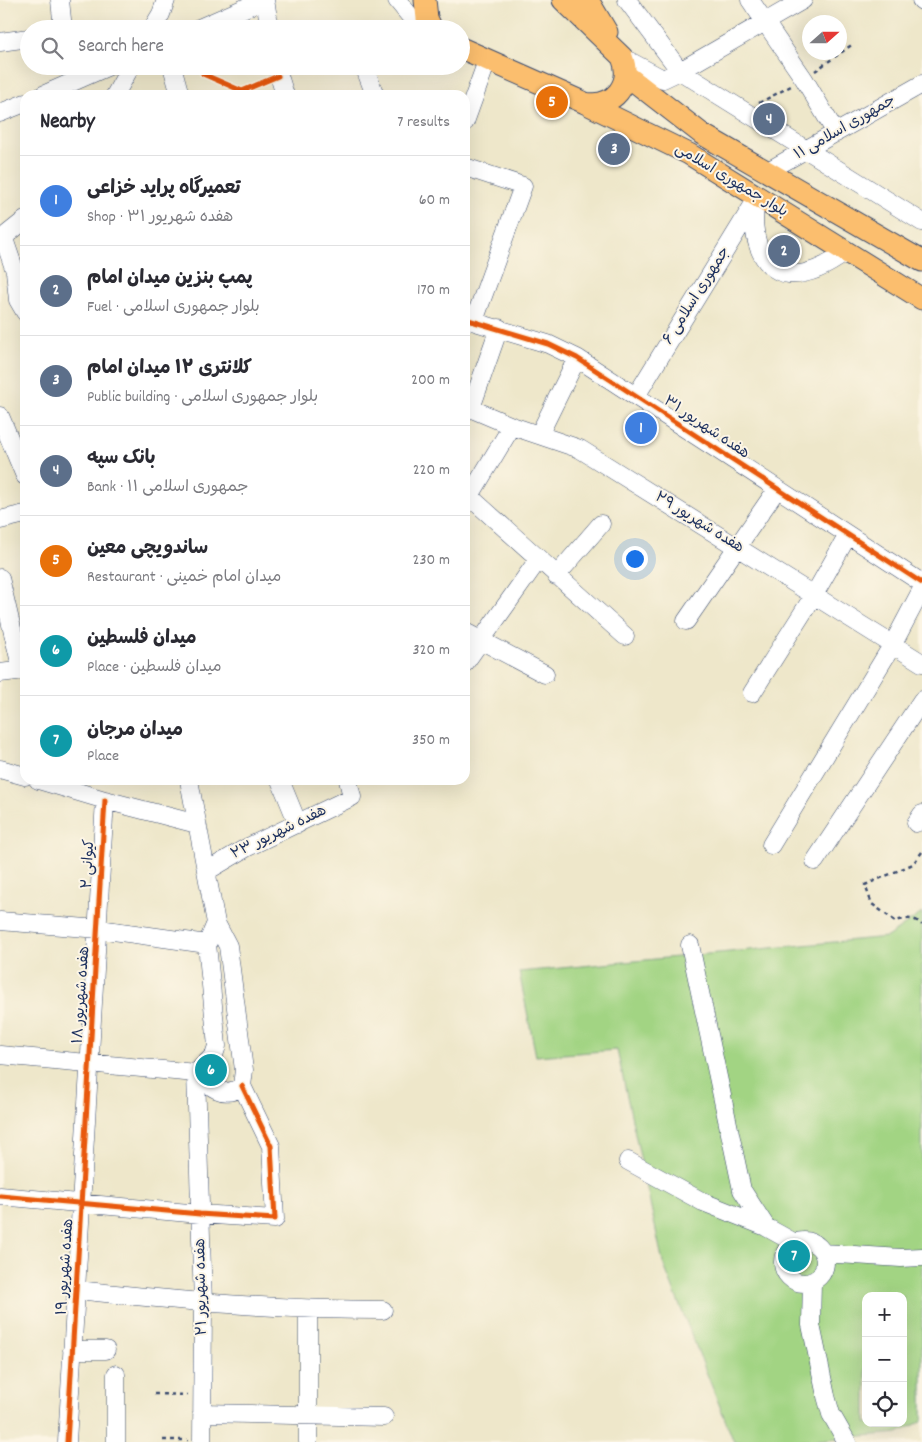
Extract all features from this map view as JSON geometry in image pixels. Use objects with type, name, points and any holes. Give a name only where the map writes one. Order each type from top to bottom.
[{"type":"main road","points":[[425,0],[428,20]]},
{"type":"main road","points":[[563,0],[622,61],[622,87],[615,97],[604,103],[585,103]]},
{"type":"main road","name":"بلوار جمهوری اسلامی","points":[[588,0],[622,61],[662,105],[702,134],[919,256]]},
{"type":"main road","name":"بلوار جمهوری اسلامی","points":[[470,53],[585,103],[689,154],[922,299]]},
{"type":"main road","points":[[648,133],[641,122],[640,114],[643,106],[651,104],[662,105]]},
{"type":"street","points":[[60,0],[63,20]]},
{"type":"street","points":[[157,20],[166,0]]},
{"type":"street","points":[[218,20],[264,0],[268,20]]},
{"type":"street","points":[[397,0],[416,20]]},
{"type":"street","points":[[627,0],[680,71],[922,222]]},
{"type":"street","points":[[750,0],[804,79],[836,133]]},
{"type":"street","points":[[622,61],[663,79],[803,0]]},
{"type":"street","points":[[2,41],[20,39]]},
{"type":"street","points":[[470,108],[488,62]]},
{"type":"street","points":[[54,90],[89,75]]},
{"type":"street","points":[[118,90],[126,75]]},
{"type":"street","points":[[174,75],[179,90]]},
{"type":"street","points":[[279,75],[283,90]]},
{"type":"street","points":[[367,75],[373,90]]},
{"type":"street","name":"جمهوری اسلامی ۱۱","points":[[768,172],[922,84]]},
{"type":"street","points":[[0,114],[20,105]]},
{"type":"street","points":[[470,169],[523,186],[470,320]]},
{"type":"street","points":[[758,197],[753,217],[754,232],[760,251],[770,265],[787,274],[807,272],[823,267],[846,252]]},
{"type":"street","name":"جمهوری اسلامی ۶","points":[[636,396],[758,197]]},
{"type":"street","points":[[20,224],[2,240],[15,271],[20,303]]},
{"type":"street","name":"هفده شهریور ۳۱","points":[[470,320],[548,344],[577,358],[922,583]]},
{"type":"street","points":[[470,402],[500,328]]},
{"type":"street","points":[[539,435],[577,358]]},
{"type":"street","name":"هفده شهریور ۲۹","points":[[470,408],[512,426],[580,449],[922,663]]},
{"type":"street","points":[[0,416],[20,464]]},
{"type":"street","points":[[470,495],[512,426]]},
{"type":"street","points":[[686,621],[777,489]]},
{"type":"street","points":[[470,503],[625,636]]},
{"type":"street","points":[[0,520],[20,515]]},
{"type":"street","points":[[556,576],[601,524]]},
{"type":"street","points":[[752,693],[814,595],[848,535]]},
{"type":"street","points":[[470,656],[538,560]]},
{"type":"street","points":[[0,578],[20,655]]},
{"type":"street","points":[[771,845],[893,644],[922,589]]},
{"type":"street","points":[[470,635],[545,674]]},
{"type":"street","points":[[0,673],[20,670]]},
{"type":"street","points":[[815,861],[922,700]]},
{"type":"street","points":[[0,769],[20,775]]},
{"type":"street","points":[[0,1196],[275,1219],[271,1146],[242,1086],[244,1070],[228,946],[216,923],[197,824],[194,785]]},
{"type":"street","points":[[282,785],[298,824]]},
{"type":"street","name":"هفده شهریور ۲۳","points":[[207,871],[246,848],[352,797],[349,785]]},
{"type":"street","points":[[75,786],[105,800],[197,824]]},
{"type":"street","name":"کیوانی ۲","points":[[99,929],[105,800]]},
{"type":"street","points":[[0,921],[99,929],[207,944]]},
{"type":"street","points":[[196,1073],[214,1056],[217,1046],[207,944],[216,923]]},
{"type":"street","name":"هفده شهریور ۱۸","points":[[89,1063],[99,929]]},
{"type":"street","points":[[690,945],[742,1190],[766,1227]]},
{"type":"street","points":[[0,1055],[196,1073],[211,1089],[224,1092],[235,1091],[242,1086]]},
{"type":"street","name":"هفده شهریور ۱۹","points":[[67,1442],[89,1063]]},
{"type":"street","name":"هفده شهریور ۲۱","points":[[196,1073],[203,1304],[202,1441]]},
{"type":"street","points":[[628,1161],[703,1202],[766,1227],[795,1243],[811,1242],[823,1253],[922,1257]]},
{"type":"street","points":[[795,1243],[784,1255],[784,1271],[796,1282],[812,1282],[819,1277],[824,1270],[823,1253]]},
{"type":"street","points":[[812,1282],[811,1325],[826,1396],[831,1414],[847,1442]]},
{"type":"street","points":[[77,1290],[203,1304],[308,1310],[383,1310]]},
{"type":"street","points":[[308,1310],[308,1442]]},
{"type":"street","points":[[72,1350],[106,1350]]},
{"type":"street","points":[[116,1374],[116,1442]]},
{"type":"street","points":[[202,1413],[309,1417],[384,1417]]},
{"type":"path","points":[[922,852],[913,864],[865,885],[872,904],[895,921],[907,918],[919,921],[922,925]]},
{"type":"path","points":[[154,1394],[202,1395]]},
{"type":"path","points":[[163,1440],[202,1441]]},
{"type":"green space","points":[[922,913],[922,1421],[898,1433],[793,1442],[734,1442],[663,1263],[617,1050],[536,1056],[519,972],[887,937]]},
{"type":"cycle path","points":[[205,75],[240,90]]},
{"type":"cycle path","points":[[244,90],[278,76]]},
{"type":"cycle path","points":[[470,321],[548,344],[577,358],[922,583]]},
{"type":"cycle path","points":[[67,1442],[105,800]]},
{"type":"cycle path","points":[[0,1196],[275,1219],[271,1146],[242,1086]]},
{"type":"place","name":"ساندویچی معین","points":[[552,102]]},
{"type":"place","name":"بانک سپه","points":[[769,119]]},
{"type":"place","name":"کلانتری ۱۲ میدان امام","points":[[614,149]]},
{"type":"place","name":"پمپ بنزین میدان امام","points":[[784,251]]},
{"type":"place","name":"تعمیرگاه پراید خزاعی","points":[[641,428]]},
{"type":"place","name":"میدان فلسطین","points":[[211,1070]]},
{"type":"place","name":"میدان مرجان","points":[[794,1256]]}]
